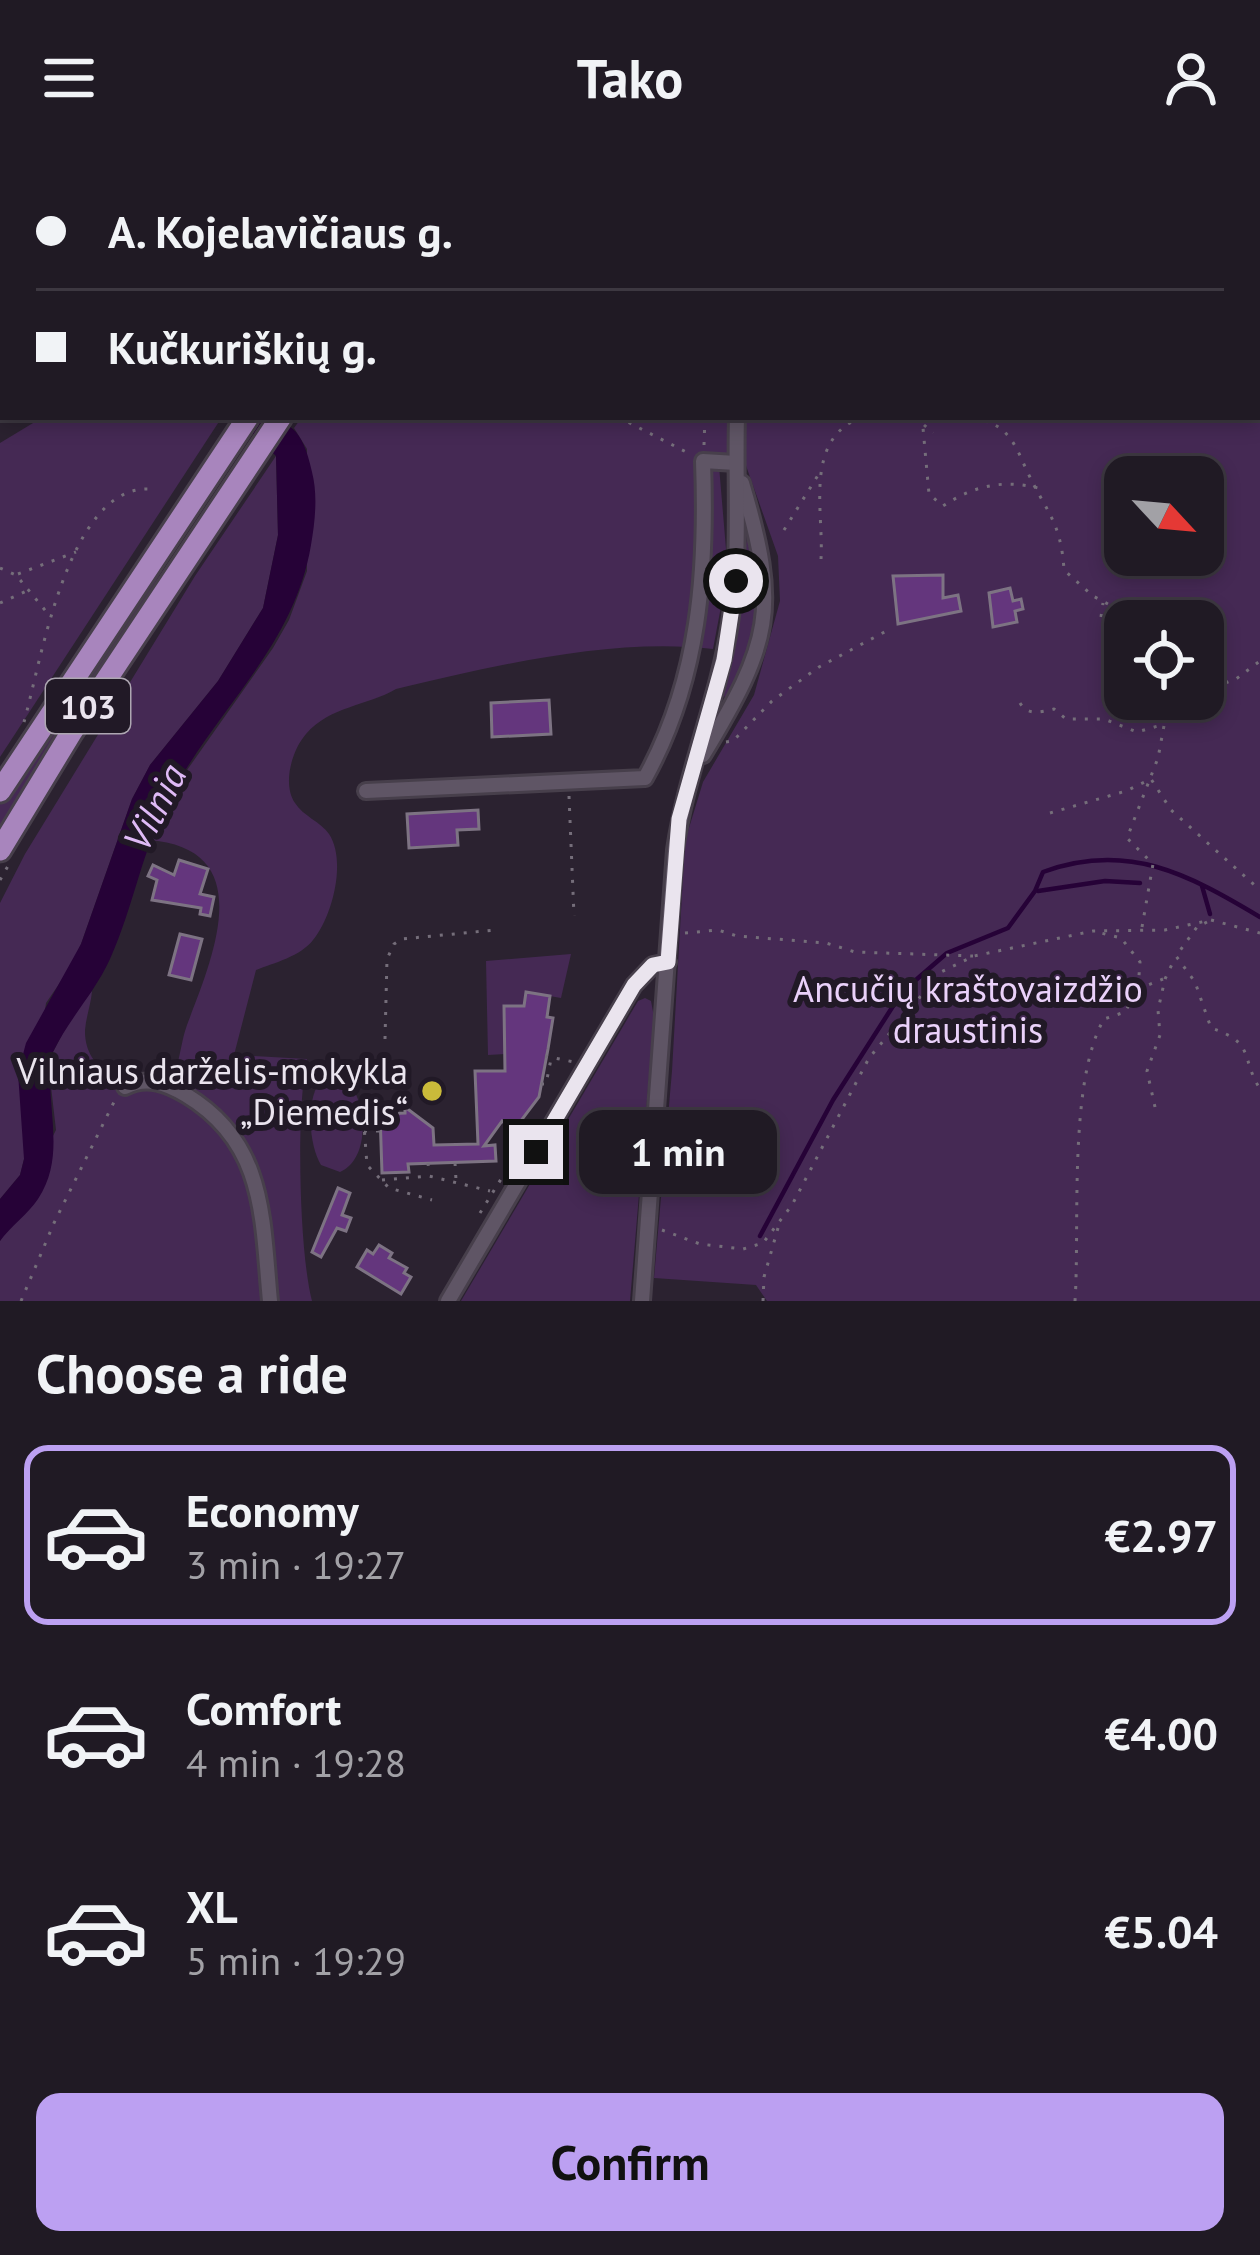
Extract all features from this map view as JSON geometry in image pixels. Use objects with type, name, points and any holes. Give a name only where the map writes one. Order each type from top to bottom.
[{"type":"main road","name":"103","points":[[0,790],[246,420]]},
{"type":"main road","name":"103","points":[[0,850],[70,733],[279,420]]},
{"type":"street","points":[[642,1301],[677,835],[730,624],[737,548],[737,420]]},
{"type":"street","points":[[366,791],[645,778],[681,695],[699,614],[706,534],[703,461],[736,464]]},
{"type":"street","points":[[691,775],[744,683],[765,618],[762,552],[736,464]]},
{"type":"street","points":[[448,1301],[634,985],[653,965],[668,962]]},
{"type":"street","points":[[124,1088],[146,1081],[173,1088],[220,1119],[236,1137],[260,1198],[270,1301]]},
{"type":"path","points":[[624,420],[703,461],[705,420]]},
{"type":"path","points":[[784,530],[820,470],[832,439],[856,420]]},
{"type":"path","points":[[922,420],[929,494],[943,506],[994,484],[1014,482],[1038,488]]},
{"type":"path","points":[[922,420],[933,434]]},
{"type":"path","points":[[981,420],[997,425],[1021,452],[1062,538],[1064,570],[1103,601],[1101,617]]},
{"type":"path","points":[[820,470],[820,559]]},
{"type":"path","points":[[20,736],[50,615],[77,552],[107,502],[134,488],[150,489]]},
{"type":"path","points":[[16,575],[77,552]]},
{"type":"path","points":[[0,568],[31,589],[50,615]]},
{"type":"path","points":[[0,603],[31,589]]},
{"type":"path","points":[[710,744],[733,741],[772,701],[819,667],[890,629]]},
{"type":"path","points":[[1224,684],[1260,661]]},
{"type":"path","points":[[1020,703],[1034,713],[1054,709],[1066,719],[1104,719],[1137,732],[1166,723]]},
{"type":"path","points":[[1142,928],[1153,864],[1127,838],[1151,779],[1166,720]]},
{"type":"path","points":[[1050,813],[1151,779]]},
{"type":"path","points":[[1151,779],[1171,809],[1260,890]]},
{"type":"path","points":[[568,782],[574,916]]},
{"type":"path","points":[[670,932],[718,930],[737,936],[826,943],[855,952],[974,956],[1093,931],[1165,930],[1211,920],[1260,932]]},
{"type":"path","points":[[1156,1107],[1147,1071],[1160,1035],[1158,1010],[1165,979],[1197,927],[1211,920]]},
{"type":"path","points":[[385,1039],[387,959],[394,944],[495,931]]},
{"type":"path","points":[[1075,1301],[1077,1168],[1085,1082],[1099,1028],[1104,1019],[1125,1012],[1138,989],[1140,962],[1121,938],[1093,931]]},
{"type":"path","points":[[649,1226],[700,1244],[743,1250],[764,1243],[778,1226],[868,1058],[941,972],[974,956]]},
{"type":"path","points":[[1176,956],[1195,982],[1211,1028],[1233,1035],[1249,1052],[1260,1089]]},
{"type":"path","points":[[1138,989],[1165,979]]},
{"type":"path","points":[[541,1084],[546,1084],[548,1056],[587,1066]]},
{"type":"path","points":[[375,1086],[361,1086],[367,1166],[389,1188],[432,1200]]},
{"type":"path","points":[[21,1301],[74,1182],[124,1088]]},
{"type":"path","points":[[362,1103],[394,1114]]},
{"type":"path","points":[[363,1131],[380,1131]]},
{"type":"path","points":[[428,1163],[429,1176]]},
{"type":"path","points":[[455,1163],[456,1182]]},
{"type":"path","points":[[379,1180],[429,1176],[492,1191]]},
{"type":"path","points":[[763,1301],[764,1277],[778,1226]]},
{"type":"green space","points":[[38,420],[220,420],[0,757],[0,443]]},
{"type":"green space","name":"Ancučių kraštovaizdžio draustinis","points":[[300,420],[1260,420],[1260,1301],[767,1301],[756,1285],[654,1278],[685,841],[703,782],[754,695],[780,601],[778,556],[744,460],[718,454],[726,549],[713,649],[594,650],[396,689],[326,718],[306,734],[297,749],[290,767],[291,795],[298,808],[329,834],[337,859],[335,888],[326,918],[308,946],[256,970],[234,1055],[307,1059],[300,1180],[312,1301],[0,1301],[0,1241],[56,1130],[49,1069],[73,1014],[92,991],[87,1044],[92,1057],[110,1075],[160,1093],[175,1070],[215,940],[217,885],[205,863],[183,848],[148,840],[173,790],[289,620],[307,571],[307,449],[294,428]]},
{"type":"green space","points":[[276,456],[278,535],[263,608],[218,681],[150,765],[132,799],[81,944],[46,1003],[24,1159],[20,1175],[0,1199],[0,903],[25,854],[195,576]]},
{"type":"green space","points":[[748,528],[758,569],[759,617],[748,662],[725,698],[722,691],[733,654]]},
{"type":"green space","points":[[167,557],[146,598],[0,833],[0,804]]},
{"type":"green space","points":[[571,954],[561,998],[526,992],[523,1006],[504,1007],[505,1054],[488,1055],[486,961]]},
{"type":"green space","points":[[638,1001],[651,1001],[654,1017],[630,1301],[461,1301]]},
{"type":"green space","points":[[334,1077],[347,1080],[354,1090],[363,1129],[357,1155],[340,1172],[321,1165],[311,1124],[315,1091],[319,1083]]},
{"type":"water","name":"Vilnia","points":[[239,420],[275,420],[288,425],[308,455],[315,499],[302,582],[271,646],[189,765],[160,817],[110,959],[53,1052],[53,1145],[47,1181],[34,1204],[0,1241],[0,1199],[20,1175],[24,1159],[18,1073],[26,1043],[81,944],[132,799],[150,765],[218,681],[263,608],[278,535],[276,456]]},
{"type":"building","points":[[943,575],[943,598],[958,595],[961,611],[898,624],[893,576]]},
{"type":"building","points":[[1010,588],[1013,601],[1021,599],[1023,609],[1015,611],[1017,622],[993,627],[989,593]]},
{"type":"building","points":[[549,700],[551,734],[492,737],[491,703]]},
{"type":"building","points":[[478,810],[479,829],[457,830],[458,845],[409,848],[407,814]]},
{"type":"building","points":[[179,860],[208,869],[200,894],[214,897],[210,916],[200,914],[201,908],[152,900],[157,880],[148,876],[153,865],[174,875]]},
{"type":"building","points":[[180,934],[202,939],[191,980],[169,975]]},
{"type":"building","points":[[526,992],[550,996],[547,1017],[553,1018],[548,1049],[539,1097],[514,1130],[502,1121],[484,1146],[495,1145],[496,1161],[408,1164],[409,1172],[382,1173],[380,1114],[405,1113],[405,1107],[433,1128],[434,1145],[478,1144],[475,1071],[505,1071],[504,1006],[524,1006]]},
{"type":"building","points":[[338,1188],[350,1193],[342,1215],[351,1218],[346,1231],[337,1228],[321,1257],[312,1252]]},
{"type":"building","points":[[379,1245],[392,1253],[389,1258],[407,1268],[404,1273],[411,1277],[401,1294],[357,1267],[367,1250],[373,1254]]},
{"type":"waterway","points":[[760,1236],[833,1100],[902,992],[947,953],[1008,928],[1043,872],[1073,863],[1130,861],[1208,887],[1260,917]]},
{"type":"waterway","points":[[1038,891],[1105,881],[1140,883]]},
{"type":"waterway","points":[[1202,886],[1210,914]]},
{"type":"place","name":"Vilniaus darželis-mokykla „Diemedis“","points":[[432,1091]]},
{"type":"route","points":[[536,1152],[634,985],[653,965],[668,962],[679,819],[724,660],[736,581]]}]
